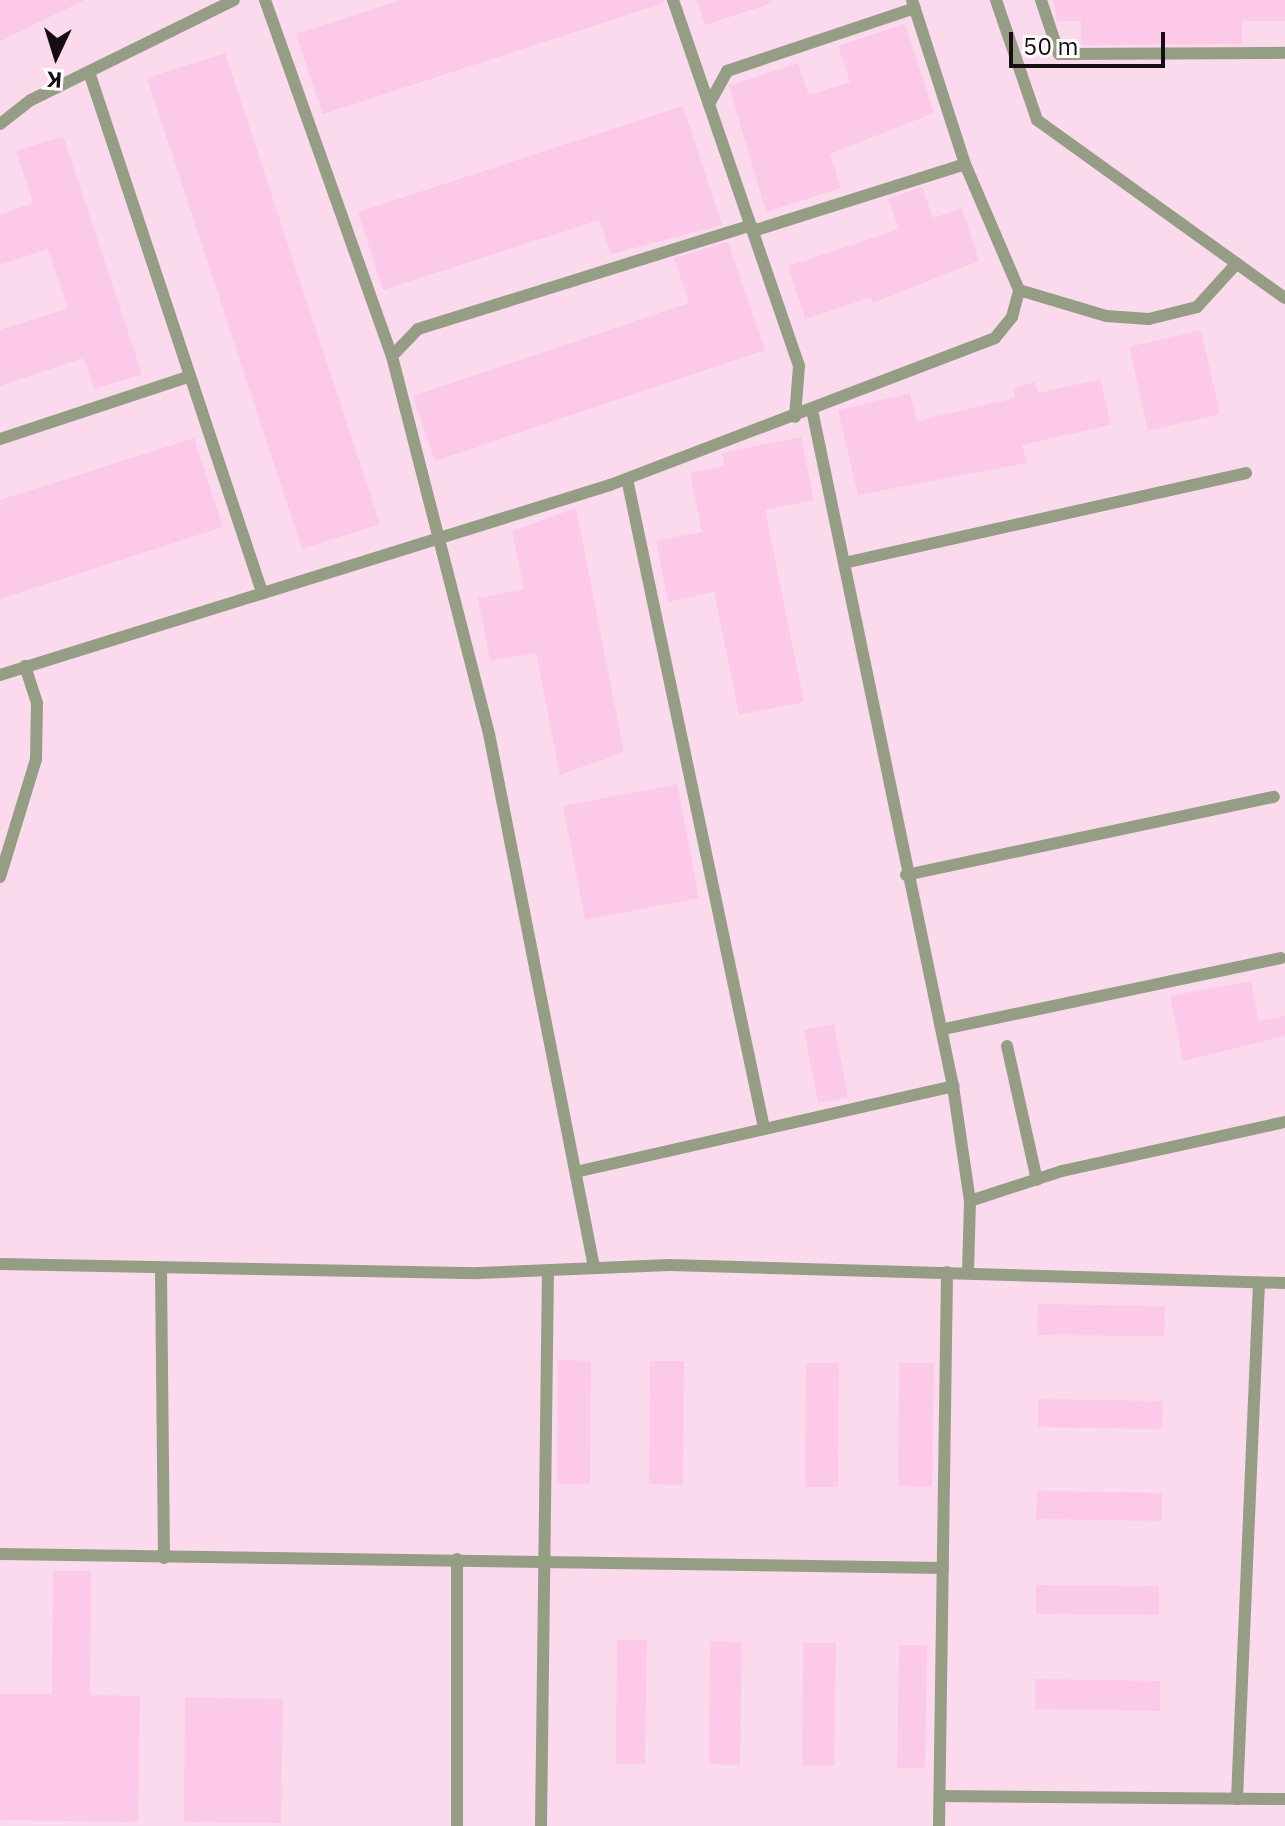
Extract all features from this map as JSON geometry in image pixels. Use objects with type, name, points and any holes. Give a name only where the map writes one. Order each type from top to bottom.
[{"type":"lane","points":[[0,124],[89,72],[234,0]]},
{"type":"lane","points":[[265,0],[392,356],[439,536],[580,1171],[594,1267]]},
{"type":"lane","points":[[673,0],[799,366],[795,417]]},
{"type":"lane","points":[[996,0],[1037,120],[1285,298]]},
{"type":"lane","points":[[1041,0],[1059,54],[1285,53]]},
{"type":"lane","points":[[0,675],[627,479],[995,338],[1012,317],[1019,290],[965,164],[914,4],[727,71],[709,104]]},
{"type":"lane","points":[[89,72],[262,592]]},
{"type":"lane","points":[[392,356],[418,329],[965,164]]},
{"type":"lane","points":[[1019,290],[1106,316],[1149,319],[1197,307],[1237,263]]},
{"type":"lane","points":[[0,439],[190,376]]},
{"type":"lane","points":[[812,410],[906,875],[944,1029],[970,1201],[968,1273]]},
{"type":"lane","points":[[844,563],[1246,473]]},
{"type":"lane","points":[[627,479],[764,1128]]},
{"type":"lane","points":[[0,877],[36,759],[37,703],[25,666]]},
{"type":"lane","points":[[906,875],[1274,797]]},
{"type":"lane","points":[[944,1029],[1281,958]]},
{"type":"lane","points":[[1007,1046],[1037,1180]]},
{"type":"lane","points":[[580,1171],[953,1086]]},
{"type":"lane","points":[[970,1201],[1037,1180],[1285,1122]]},
{"type":"lane","points":[[0,1264],[161,1272],[548,1272],[594,1267],[947,1272],[1285,1283]]},
{"type":"lane","points":[[161,1272],[164,1558]]},
{"type":"lane","points":[[541,1826],[548,1272]]},
{"type":"lane","points":[[939,1826],[947,1272]]},
{"type":"lane","points":[[1237,1799],[1259,1282]]},
{"type":"lane","points":[[0,1554],[164,1558],[543,1559],[943,1568]]},
{"type":"lane","points":[[457,1559],[457,1826]]},
{"type":"lane","points":[[940,1796],[1285,1799]]},
{"type":"shaded area","points":[[0,0],[1285,0],[1285,1826],[0,1826]]},
{"type":"building","points":[[0,0],[85,0],[0,41]]},
{"type":"building","points":[[401,0],[663,0],[664,3],[323,114],[296,34]]},
{"type":"building","points":[[697,0],[771,0],[772,3],[705,25]]},
{"type":"building","points":[[1053,0],[1285,0],[1285,21],[1242,21],[1242,44],[1081,45],[1081,21],[1057,21]]},
{"type":"building","points":[[905,24],[934,113],[830,154],[841,188],[766,212],[729,86],[798,63],[809,95],[850,82],[838,46]]},
{"type":"building","points":[[225,53],[380,524],[302,549],[147,78]]},
{"type":"building","points":[[683,106],[722,225],[611,254],[599,220],[383,290],[358,212]]},
{"type":"building","points":[[63,136],[142,374],[94,389],[84,358],[0,386],[0,330],[68,308],[48,249],[0,265],[0,214],[33,203],[16,151]]},
{"type":"building","points":[[922,187],[933,218],[962,208],[979,261],[873,303],[871,297],[805,319],[788,266],[899,229],[888,199]]},
{"type":"building","points":[[728,242],[765,350],[435,461],[413,396],[689,303],[674,258]]},
{"type":"building","points":[[1201,330],[1220,414],[1148,431],[1129,347]]},
{"type":"building","points":[[1100,379],[1111,425],[1022,445],[1027,463],[858,495],[838,410],[910,393],[917,421],[1015,398],[1013,388],[1035,382],[1038,393]]},
{"type":"building","points":[[801,437],[814,500],[765,510],[804,702],[739,715],[714,592],[668,602],[656,541],[702,532],[690,473],[725,466],[722,453]]},
{"type":"building","points":[[194,438],[223,527],[0,599],[0,500]]},
{"type":"building","points":[[576,508],[624,752],[560,775],[536,653],[490,661],[478,598],[524,589],[512,531]]},
{"type":"building","points":[[677,784],[699,898],[585,920],[563,806]]},
{"type":"building","points":[[1251,981],[1259,1021],[1285,1016],[1285,1036],[1183,1061],[1170,996]]},
{"type":"building","points":[[834,1024],[848,1097],[818,1103],[804,1030]]},
{"type":"building","points":[[1038,1304],[1165,1306],[1164,1336],[1037,1335]]},
{"type":"building","points":[[558,1360],[591,1361],[590,1484],[557,1484]]},
{"type":"building","points":[[650,1361],[684,1361],[683,1485],[649,1484]]},
{"type":"building","points":[[806,1363],[839,1363],[838,1487],[805,1487]]},
{"type":"building","points":[[899,1363],[934,1363],[932,1487],[898,1486]]},
{"type":"building","points":[[1038,1399],[1163,1401],[1162,1429],[1038,1427]]},
{"type":"building","points":[[1037,1491],[1162,1493],[1162,1521],[1036,1519]]},
{"type":"building","points":[[53,1571],[91,1571],[90,1695],[140,1696],[138,1822],[0,1820],[0,1694],[52,1694]]},
{"type":"building","points":[[1036,1585],[1159,1586],[1159,1615],[1036,1614]]},
{"type":"building","points":[[617,1640],[647,1640],[645,1764],[616,1764]]},
{"type":"building","points":[[710,1641],[742,1642],[740,1765],[709,1764]]},
{"type":"building","points":[[803,1643],[836,1643],[834,1766],[802,1766]]},
{"type":"building","points":[[899,1645],[927,1645],[925,1768],[897,1768]]},
{"type":"building","points":[[1035,1679],[1160,1681],[1160,1711],[1035,1709]]},
{"type":"building","points":[[185,1697],[283,1699],[281,1823],[184,1822]]}]
